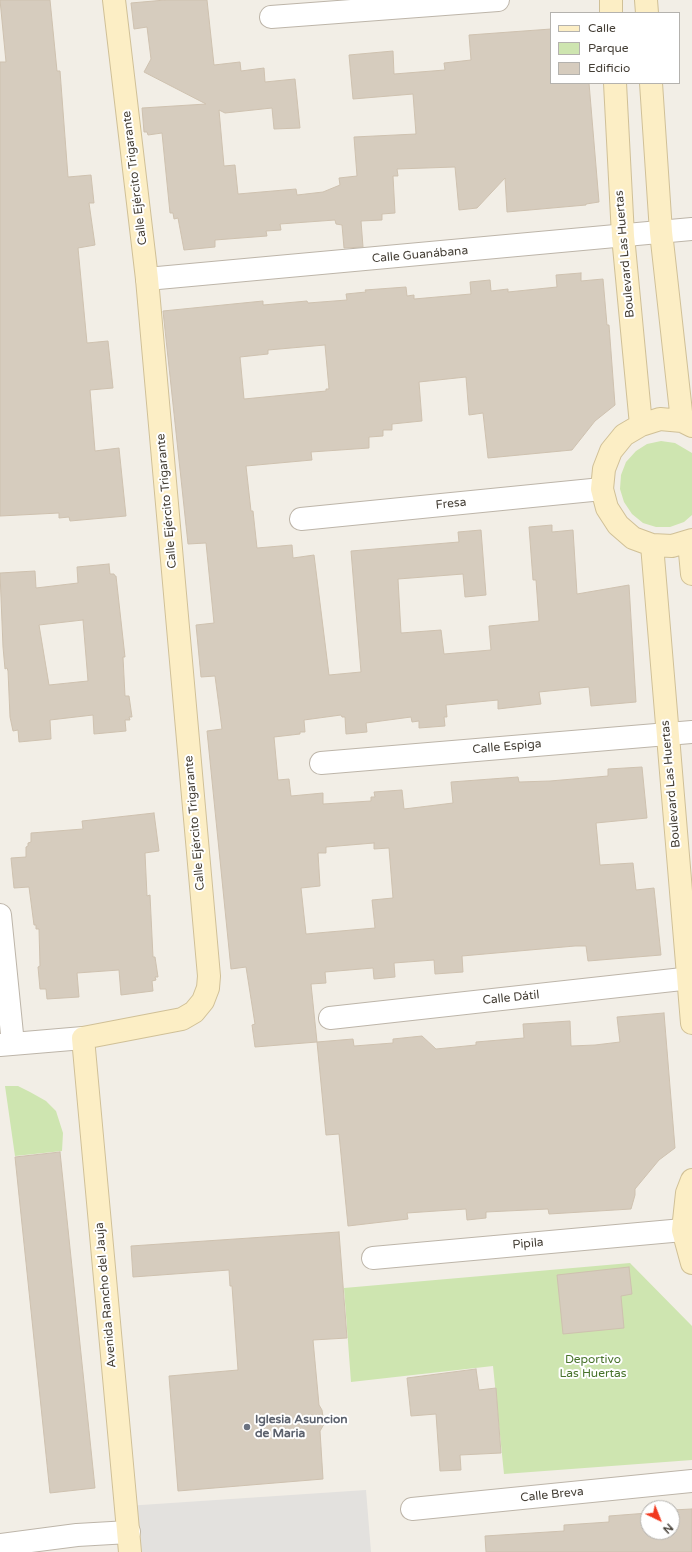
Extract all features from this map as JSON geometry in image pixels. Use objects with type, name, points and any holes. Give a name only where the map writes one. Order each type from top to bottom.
[{"type":"street","name":"Calle Ejército Trigarante","points":[[83,1038],[182,1019],[194,1012],[203,1001],[208,988],[209,976],[147,280],[114,0]]},
{"type":"street","points":[[271,17],[498,0]]},
{"type":"street","points":[[611,0],[611,12]]},
{"type":"street","points":[[646,0],[647,12]]},
{"type":"street","name":"Boulevard Las Huertas","points":[[615,84],[622,236],[640,425]]},
{"type":"street","points":[[651,84],[661,232],[687,423],[660,420],[640,425],[624,435],[611,451],[604,469],[602,489],[607,508],[618,525],[633,538],[652,545],[672,546],[691,541],[692,574]]},
{"type":"street","name":"Calle Guanábana","points":[[147,280],[692,229]]},
{"type":"street","name":"Fresa","points":[[301,519],[602,489]]},
{"type":"street","name":"Boulevard Las Huertas","points":[[652,545],[667,734],[690,978],[692,1023]]},
{"type":"street","name":"Calle Espiga","points":[[321,764],[692,732]]},
{"type":"street","points":[[0,915],[6,1044],[83,1038]]},
{"type":"street","name":"Calle Dátil","points":[[330,1018],[690,978]]},
{"type":"street","name":"Avenida Rancho del Jauja","points":[[83,1038],[106,1304],[129,1542]]},
{"type":"street","points":[[692,1180],[687,1193],[683,1230],[692,1263]]},
{"type":"street","name":"Pipila","points":[[373,1258],[683,1230]]},
{"type":"street","name":"Calle Breva","points":[[412,1509],[692,1481]]},
{"type":"street","points":[[0,1545],[78,1535],[129,1542]]},
{"type":"green space","points":[[661,441],[675,443],[692,453],[692,515],[684,522],[670,527],[656,527],[643,523],[632,514],[624,502],[620,489],[621,475],[626,462],[636,451],[647,444]]},
{"type":"green space","points":[[5,1086],[18,1086],[46,1101],[56,1111],[63,1133],[62,1151],[15,1156]]},
{"type":"green space","name":"Deportivo Las Huertas","points":[[630,1263],[692,1326],[692,1460],[504,1474],[493,1366],[351,1382],[344,1288]]},
{"type":"shaded area","points":[[366,1490],[371,1552],[130,1552],[126,1506]]},
{"type":"building","points":[[0,0],[50,0],[57,71],[60,71],[68,177],[91,175],[94,203],[89,203],[95,245],[78,248],[87,343],[108,341],[113,388],[90,390],[95,451],[119,448],[126,516],[70,521],[69,517],[59,518],[59,513],[0,516],[0,62],[6,62]]},
{"type":"building","points":[[165,0],[207,0],[214,65],[240,62],[241,71],[264,68],[265,82],[295,79],[300,128],[274,129],[272,108],[225,113],[219,110],[224,166],[235,165],[238,194],[296,189],[297,195],[323,192],[340,185],[339,178],[357,176],[354,137],[416,134],[413,94],[353,99],[349,55],[393,51],[394,74],[445,70],[444,63],[471,60],[469,35],[550,29],[550,84],[589,84],[599,202],[586,205],[507,212],[505,178],[477,208],[459,210],[455,167],[397,169],[398,176],[393,176],[395,213],[382,214],[382,220],[361,221],[363,247],[344,248],[342,225],[336,224],[335,220],[280,224],[281,230],[266,231],[267,236],[215,240],[215,247],[184,250],[178,218],[174,219],[173,213],[170,213],[162,133],[148,135],[147,132],[144,132],[142,108],[206,104],[144,72],[151,59],[147,27],[134,29],[131,3]]},
{"type":"building","points":[[581,273],[581,281],[603,279],[607,325],[609,325],[615,405],[595,421],[572,450],[488,458],[483,413],[469,415],[466,377],[419,382],[422,421],[392,424],[392,430],[383,430],[383,436],[369,437],[369,448],[311,452],[312,460],[246,466],[257,548],[292,545],[293,558],[314,555],[329,675],[361,672],[351,551],[459,542],[458,532],[481,530],[486,595],[465,597],[463,574],[398,579],[401,633],[441,630],[444,654],[491,650],[489,626],[539,621],[536,580],[533,580],[529,527],[552,525],[552,532],[573,530],[577,594],[629,585],[636,702],[591,706],[589,687],[539,692],[541,704],[498,709],[498,700],[446,705],[447,717],[444,717],[445,726],[419,728],[419,721],[412,722],[411,717],[366,723],[367,732],[346,734],[345,717],[342,717],[341,715],[304,720],[305,732],[274,737],[278,780],[289,779],[291,796],[323,793],[323,804],[371,801],[371,797],[375,797],[374,792],[402,790],[404,809],[453,803],[451,782],[518,777],[519,782],[550,781],[608,776],[608,769],[642,767],[647,818],[596,823],[600,865],[633,863],[636,890],[654,888],[661,955],[588,961],[586,946],[575,946],[462,956],[463,972],[435,974],[434,960],[394,963],[395,977],[374,979],[373,968],[325,972],[326,983],[311,984],[317,1042],[255,1047],[252,1025],[255,1024],[246,967],[231,969],[207,731],[222,729],[215,676],[201,677],[196,625],[214,623],[206,543],[188,544],[163,311],[263,301],[263,305],[307,301],[308,303],[347,300],[346,294],[366,292],[365,290],[406,287],[407,296],[414,295],[414,299],[471,294],[470,282],[490,280],[491,291],[508,289],[508,292],[557,287],[556,275]],"holes":[[[325,345],[329,389],[326,389],[326,391],[244,399],[240,357],[268,354],[268,350]],[[374,843],[374,849],[389,848],[393,898],[372,900],[375,928],[306,934],[301,888],[320,886],[318,853],[326,853],[326,847]]]},
{"type":"building","points":[[109,564],[110,574],[114,574],[116,576],[125,657],[123,657],[125,696],[129,696],[132,717],[129,717],[130,720],[125,720],[126,731],[94,734],[93,715],[50,720],[51,739],[19,742],[18,730],[13,731],[10,717],[8,671],[7,668],[5,669],[3,647],[0,573],[35,571],[36,588],[78,583],[77,567]],"holes":[[[83,620],[88,681],[49,685],[39,625]]]},
{"type":"building","points":[[154,813],[159,851],[145,853],[147,896],[150,895],[153,957],[155,957],[158,977],[155,977],[156,980],[152,981],[153,991],[121,995],[119,970],[77,973],[79,997],[47,999],[46,989],[40,989],[38,967],[40,966],[39,929],[36,929],[36,925],[34,925],[29,887],[14,888],[11,858],[26,857],[26,847],[28,846],[28,843],[31,842],[31,833],[83,829],[82,821]]},
{"type":"building","points":[[664,1013],[675,1148],[659,1160],[635,1189],[631,1209],[549,1214],[548,1209],[486,1212],[486,1218],[467,1220],[466,1209],[407,1213],[408,1219],[348,1226],[339,1134],[326,1135],[317,1042],[353,1039],[354,1046],[393,1043],[393,1039],[422,1036],[436,1049],[476,1045],[476,1042],[524,1038],[523,1024],[570,1021],[571,1046],[595,1045],[620,1042],[617,1017]]},
{"type":"building","points":[[60,1152],[95,1488],[50,1493],[15,1157]]},
{"type":"building","points":[[339,1232],[347,1338],[313,1340],[319,1405],[322,1410],[324,1424],[320,1431],[323,1479],[178,1491],[169,1376],[238,1370],[232,1286],[230,1286],[229,1270],[133,1277],[131,1246]]},
{"type":"building","points":[[629,1267],[632,1294],[621,1296],[624,1328],[563,1334],[557,1275]]},
{"type":"building","points":[[476,1369],[479,1390],[496,1388],[501,1453],[460,1455],[461,1470],[440,1471],[436,1414],[411,1416],[407,1378]]},
{"type":"building","points":[[692,1509],[692,1552],[486,1552],[485,1536],[564,1531],[564,1525],[609,1522],[609,1516],[640,1514],[640,1540],[680,1540],[680,1510]]},
{"type":"place","name":"Iglesia Asuncion de Maria","points":[[247,1427]]}]
